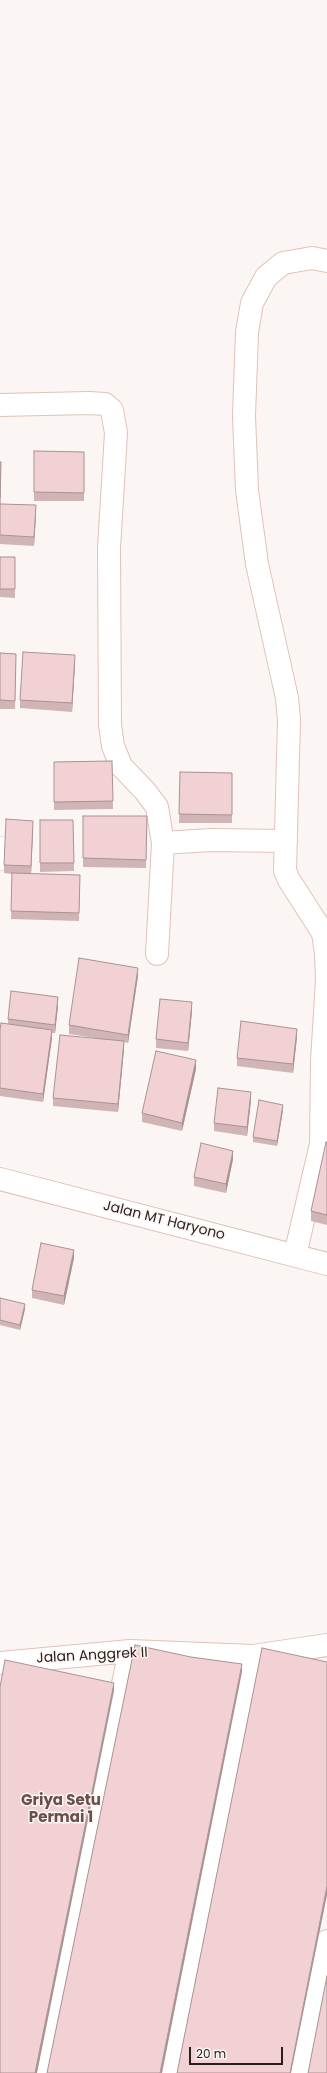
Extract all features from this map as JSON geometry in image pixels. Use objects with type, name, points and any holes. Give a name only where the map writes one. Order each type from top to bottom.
[{"type":"street","points":[[295,1255],[321,1144],[322,1061],[327,980],[326,953],[323,933],[289,880],[285,871],[289,720],[288,698],[257,564],[247,490],[244,416],[247,332],[252,303],[266,277],[283,262],[312,258],[327,261]]},
{"type":"street","points":[[0,405],[89,403],[105,404],[112,410],[116,432],[109,548],[110,725],[113,746],[122,766],[146,791],[157,807],[163,843],[157,954]]},
{"type":"street","points":[[163,843],[211,840],[286,841]]},
{"type":"street","name":"Jalan MT Haryono","points":[[0,1179],[327,1264]]},
{"type":"street","name":"Jalan Anggrek II","points":[[0,1663],[130,1651],[253,1656],[327,1645]]},
{"type":"street","points":[[40,2073],[130,1651]]},
{"type":"street","points":[[169,2073],[253,1656]]},
{"type":"street","points":[[298,2073],[327,1941]]},
{"type":"lane","points":[[0,863],[1,844]]},
{"type":"building","points":[[34,451],[84,452],[84,493],[34,492]]},
{"type":"building","points":[[0,462],[1,462],[0,498]]},
{"type":"building","points":[[0,504],[36,505],[34,537],[0,535]]},
{"type":"building","points":[[0,557],[15,557],[15,589],[0,589]]},
{"type":"building","points":[[23,652],[75,655],[72,703],[20,700]]},
{"type":"building","points":[[0,653],[16,654],[15,701],[0,700]]},
{"type":"building","points":[[112,761],[113,801],[54,802],[54,762]]},
{"type":"building","points":[[180,772],[232,773],[232,815],[179,814]]},
{"type":"building","points":[[83,816],[147,816],[146,860],[83,858]]},
{"type":"building","points":[[6,819],[33,821],[31,866],[4,865]]},
{"type":"building","points":[[40,820],[73,820],[74,863],[40,863]]},
{"type":"building","points":[[12,873],[80,875],[79,913],[11,911]]},
{"type":"building","points":[[79,958],[138,968],[128,1035],[69,1025]]},
{"type":"building","points":[[11,991],[58,997],[55,1025],[8,1019]]},
{"type":"building","points":[[160,999],[192,1002],[188,1043],[156,1039]]},
{"type":"building","points":[[241,1021],[297,1029],[293,1064],[237,1058]]},
{"type":"building","points":[[1,1023],[52,1030],[43,1094],[0,1088]]},
{"type":"building","points":[[60,1035],[124,1041],[118,1104],[53,1098]]},
{"type":"building","points":[[156,1051],[196,1060],[182,1123],[142,1113]]},
{"type":"building","points":[[218,1088],[251,1092],[247,1127],[214,1123]]},
{"type":"building","points":[[259,1100],[283,1105],[277,1141],[253,1137]]},
{"type":"building","points":[[327,1142],[327,1215],[311,1211]]},
{"type":"building","points":[[201,1143],[233,1151],[226,1184],[194,1177]]},
{"type":"building","points":[[41,1243],[74,1250],[64,1296],[32,1290]]},
{"type":"building","points":[[0,1298],[25,1304],[20,1325],[0,1320]]},
{"type":"building","points":[[135,1645],[191,1657],[242,1664],[160,2073],[47,2073]]},
{"type":"building","points":[[262,1648],[327,1662],[327,1886],[290,2073],[177,2073]]},
{"type":"building","points":[[5,1660],[114,1683],[35,2073],[0,2073],[0,1687]]},
{"type":"building","points":[[327,1976],[327,2073],[308,2073]]},
{"type":"district","name":"Griya Setu Permai 1","points":[[61,1810]]}]
